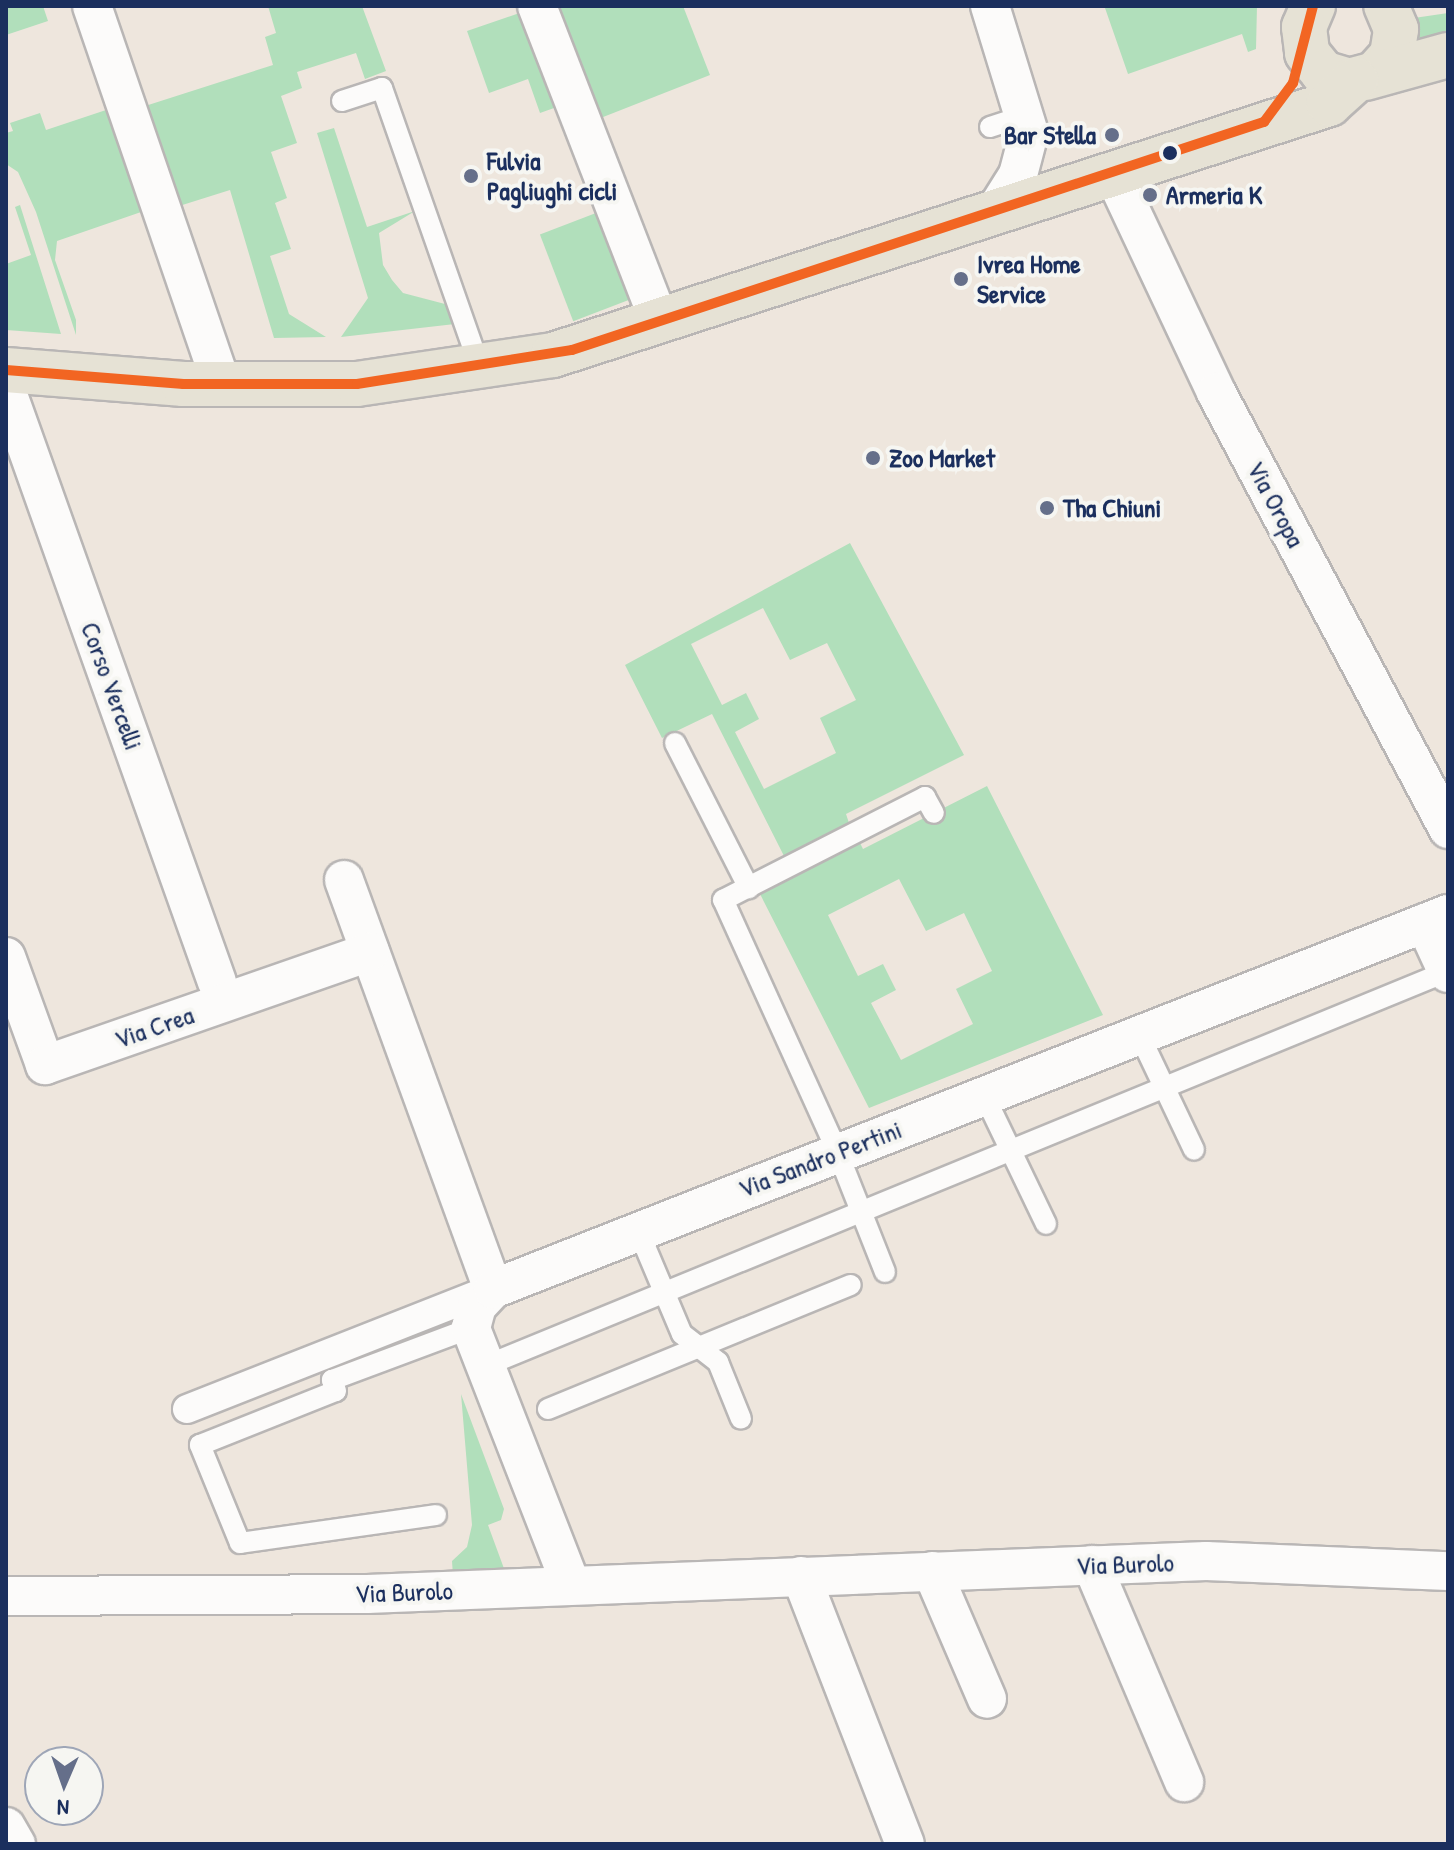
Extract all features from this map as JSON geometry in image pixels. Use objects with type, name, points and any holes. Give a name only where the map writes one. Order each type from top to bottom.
[{"type":"main road","points":[[1264,122],[1293,83],[1305,48],[1304,27],[1313,6]]},
{"type":"main road","points":[[6,370],[222,385],[357,384],[553,355],[660,323],[1264,122],[1329,104],[1384,65],[1395,46],[1396,29],[1386,6]]},
{"type":"main road","points":[[1305,48],[1323,73],[1361,79],[1448,55]]},
{"type":"street","points":[[92,6],[222,385]]},
{"type":"street","points":[[537,6],[660,323]]},
{"type":"street","points":[[990,6],[1026,115],[1029,133],[1018,175],[994,213]]},
{"type":"street","name":"Via Oropa","points":[[1113,173],[1216,392],[1448,829]]},
{"type":"street","name":"Corso Vercelli","points":[[6,389],[217,982]]},
{"type":"street","points":[[344,880],[493,1289]]},
{"type":"street","points":[[1436,918],[1448,972]]},
{"type":"street","name":"Via Sandro Pertini","points":[[493,1289],[1436,918]]},
{"type":"street","name":"Via Crea","points":[[6,957],[45,1065],[370,952]]},
{"type":"street","points":[[493,1289],[477,1306],[471,1328],[571,1585]]},
{"type":"street","points":[[187,1409],[493,1289]]},
{"type":"street","name":"Via Burolo","points":[[6,1596],[351,1594],[1206,1561],[1448,1571]]},
{"type":"street","points":[[1092,1565],[1184,1782]]},
{"type":"street","points":[[932,1571],[987,1699]]},
{"type":"street","points":[[801,1576],[905,1844]]},
{"type":"street","points":[[6,1827],[16,1844]]},
{"type":"lane","points":[[342,101],[382,88],[480,368]]},
{"type":"lane","points":[[990,127],[1026,115]]},
{"type":"lane","points":[[675,743],[749,888]]},
{"type":"lane","points":[[885,1272],[838,1153],[723,900],[925,797],[934,813]]},
{"type":"lane","points":[[502,1359],[1448,972]]},
{"type":"lane","points":[[1139,1034],[1194,1150]]},
{"type":"lane","points":[[984,1095],[1046,1224]]},
{"type":"lane","points":[[638,1230],[682,1334],[718,1362],[741,1419]]},
{"type":"lane","points":[[548,1409],[851,1285]]},
{"type":"lane","points":[[436,1515],[240,1543],[200,1445],[336,1391],[332,1380],[471,1328]]},
{"type":"green space","points":[[6,6],[43,6],[48,21],[6,35]]},
{"type":"green space","points":[[268,6],[362,6],[386,71],[365,79],[356,53],[297,72],[302,88],[281,96],[297,143],[271,152],[287,198],[275,203],[291,249],[270,256],[289,314],[326,337],[274,338],[230,190],[176,207],[142,107],[273,65],[265,37],[276,33]]},
{"type":"green space","points":[[548,6],[683,6],[710,75],[593,121]]},
{"type":"green space","points":[[1257,6],[1256,49],[1248,52],[1242,34],[1128,74],[1105,8]]},
{"type":"green space","points":[[534,8],[568,103],[540,113],[528,79],[489,93],[467,31]]},
{"type":"green space","points":[[1448,13],[1448,44],[1422,53],[1414,18]]},
{"type":"green space","points":[[109,109],[144,211],[57,241],[55,260],[76,320],[76,335],[36,212],[18,172],[6,164],[6,133],[13,131],[10,123],[40,113],[46,130]]},
{"type":"green space","points":[[334,128],[367,227],[415,211],[379,233],[383,265],[392,280],[403,293],[445,304],[455,324],[341,337],[368,298],[317,133]]},
{"type":"green space","points":[[20,205],[61,334],[6,330],[6,264],[31,255],[15,207]]},
{"type":"green space","points":[[609,208],[642,295],[573,321],[540,235]]},
{"type":"green space","points":[[850,543],[964,755],[846,814],[849,823],[784,856],[712,714],[662,738],[625,665]],"holes":[[[763,608],[790,660],[827,643],[856,700],[820,718],[836,753],[764,789],[735,732],[759,719],[746,693],[722,705],[691,644]]]},
{"type":"green space","points":[[987,786],[1103,1015],[869,1108],[759,892],[859,841],[863,849]],"holes":[[[899,879],[926,931],[964,913],[992,971],[956,989],[973,1024],[901,1060],[871,1003],[896,990],[883,964],[858,976],[828,915]]]},
{"type":"green space","points":[[461,1394],[504,1509],[501,1520],[488,1525],[506,1574],[453,1576],[452,1561],[467,1547],[472,1525]]},
{"type":"transit line","points":[[6,370],[183,384],[357,384],[572,350],[1264,122],[1293,83],[1313,6]]},
{"type":"place","name":"Bar Stella","points":[[1112,135]]},
{"type":"place","name":"Fulvia Pagliughi cicli","points":[[471,176]]},
{"type":"place","name":"Armeria K","points":[[1150,195]]},
{"type":"place","name":"Ivrea Home Service","points":[[961,279]]},
{"type":"place","name":"Zoo Market","points":[[873,458]]},
{"type":"place","name":"Tha Chiuni","points":[[1047,508]]}]
